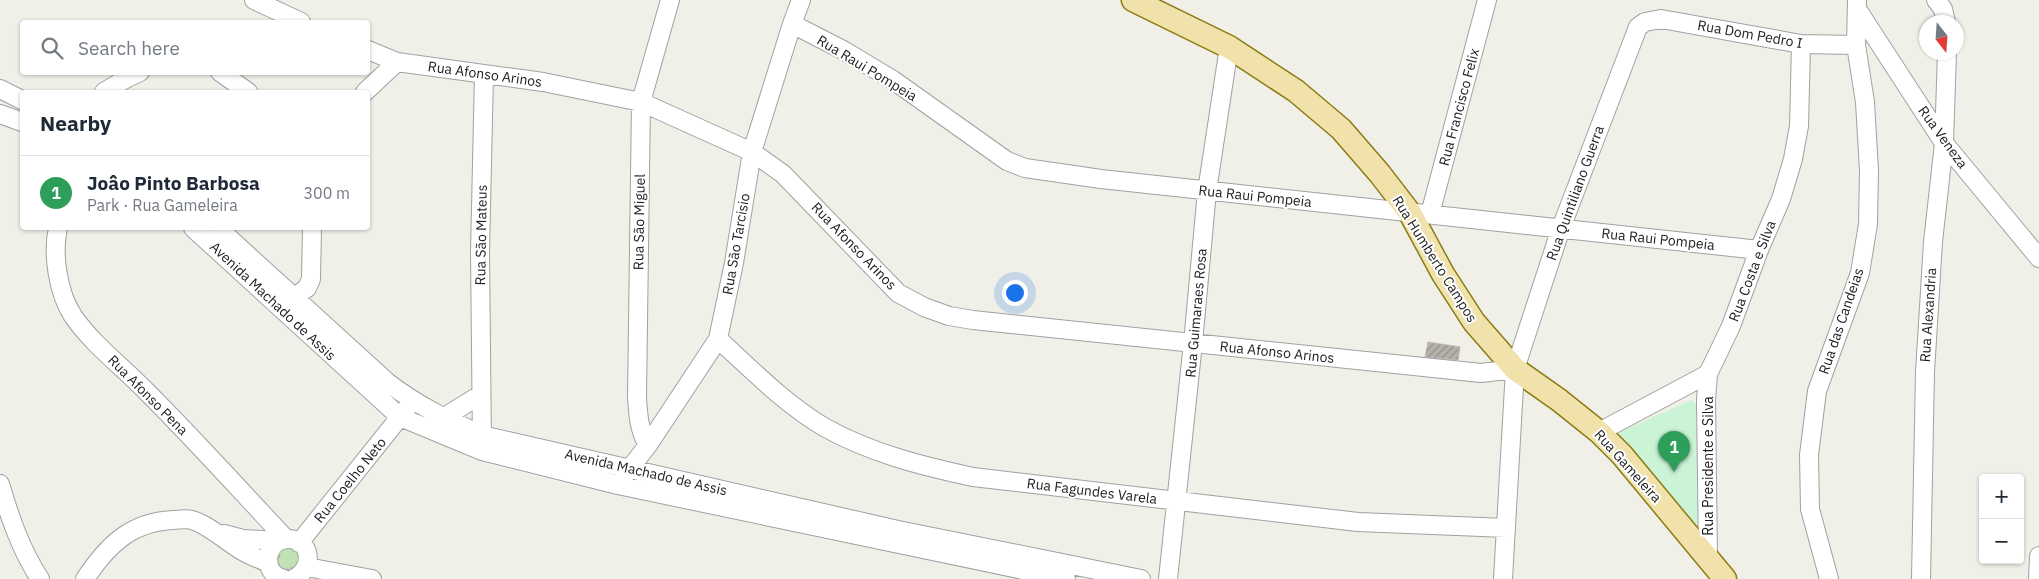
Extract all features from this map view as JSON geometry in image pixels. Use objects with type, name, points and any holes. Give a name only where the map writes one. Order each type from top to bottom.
[{"type":"main road","name":"Rua Humberto Campos","points":[[1133,0],[1229,47],[1296,91],[1340,129],[1380,174],[1420,213],[1443,274],[1474,322],[1515,369]]},
{"type":"main road","name":"Rua Gameleira","points":[[1515,369],[1559,400],[1599,432],[1622,455],[1725,579]]},
{"type":"street","points":[[254,0],[297,20]]},
{"type":"street","name":"Rua São Miguel","points":[[648,445],[640,425],[636,397],[641,102],[670,0]]},
{"type":"street","name":"Rua São Tarcisio","points":[[618,485],[648,445],[718,339],[734,263],[752,152],[792,24],[802,0]]},
{"type":"street","name":"Rua Francisco Felix","points":[[1420,213],[1487,0]]},
{"type":"street","points":[[1936,0],[1943,9],[1944,15]]},
{"type":"street","name":"Rua das Candeias","points":[[1829,579],[1810,509],[1809,455],[1817,390],[1860,273],[1868,224],[1869,171],[1865,102],[1856,45],[1857,5]]},
{"type":"street","name":"Rua Veneza","points":[[1857,5],[1944,143],[2039,258]]},
{"type":"street","name":"Rua Dom Pedro I","points":[[1645,22],[1661,19],[1678,21],[1801,44],[1856,45]]},
{"type":"street","name":"Rua Quintiliano Guerra","points":[[1515,369],[1561,228],[1638,27],[1645,22]]},
{"type":"street","name":"Rua Raui Pompeia","points":[[792,24],[843,50],[893,80],[1007,161],[1026,168],[1207,191],[1759,250]]},
{"type":"street","name":"Rua Costa e Silva","points":[[1708,374],[1731,326],[1759,250],[1781,198],[1793,159],[1800,126],[1801,44]]},
{"type":"street","name":"Rua Guimaraes Rosa","points":[[1168,579],[1207,191],[1229,47]]},
{"type":"street","name":"Rua Afonso Arinos","points":[[370,51],[397,62],[542,82],[641,102],[752,152],[783,174],[898,293],[924,307],[949,316],[1481,373],[1515,369]]},
{"type":"street","name":"Rua Alexandria","points":[[1921,579],[1924,372],[1932,242],[1944,143],[1947,60]]},
{"type":"street","points":[[367,90],[397,62]]},
{"type":"street","name":"Rua São Mateus","points":[[482,443],[480,252],[484,74]]},
{"type":"street","points":[[107,90],[133,75]]},
{"type":"street","points":[[224,75],[245,90]]},
{"type":"street","points":[[2,114],[20,121]]},
{"type":"street","name":"Rua Afonso Pena","points":[[57,230],[55,239],[57,273],[72,315],[108,355],[146,391],[288,541]]},
{"type":"street","name":"Avenida Machado de Assis","points":[[195,230],[400,417],[618,485],[1066,579]]},
{"type":"street","name":"Avenida Machado de Assis","points":[[220,230],[387,382],[412,401],[482,443],[630,468],[898,530],[1142,579]]},
{"type":"street","points":[[278,307],[307,288],[311,279],[312,230]]},
{"type":"street","name":"Rua Fagundes Varela","points":[[718,339],[786,401],[825,427],[908,462],[973,477],[1358,522],[1506,528]]},
{"type":"street","points":[[1503,579],[1515,369]]},
{"type":"street","points":[[1599,432],[1708,374]]},
{"type":"street","name":"Rua Presidente e Silva","points":[[1708,374],[1706,400],[1708,557]]},
{"type":"street","points":[[443,418],[480,395]]},
{"type":"street","name":"Rua Coelho Neto","points":[[288,541],[400,417],[412,401]]},
{"type":"street","points":[[0,484],[12,522],[29,563],[40,579]]},
{"type":"street","points":[[85,579],[103,552],[119,538],[142,526],[162,521],[190,519],[216,533],[243,552],[268,563]]},
{"type":"street","points":[[216,533],[243,538],[288,541],[307,553],[307,566],[304,572],[284,579],[270,569],[268,563],[270,550],[288,541]]},
{"type":"street","points":[[2038,579],[2039,556]]},
{"type":"street","points":[[307,566],[372,579]]},
{"type":"green space","points":[[1692,400],[1703,412],[1702,544],[1615,434]]},
{"type":"green space","points":[[296,547],[302,565],[285,575],[272,557],[276,548]]},
{"type":"building","points":[[1428,342],[1460,347],[1458,360],[1425,357]]},
{"type":"place","name":"Joâo Pinto Barbosa","points":[[1674,472]]}]
